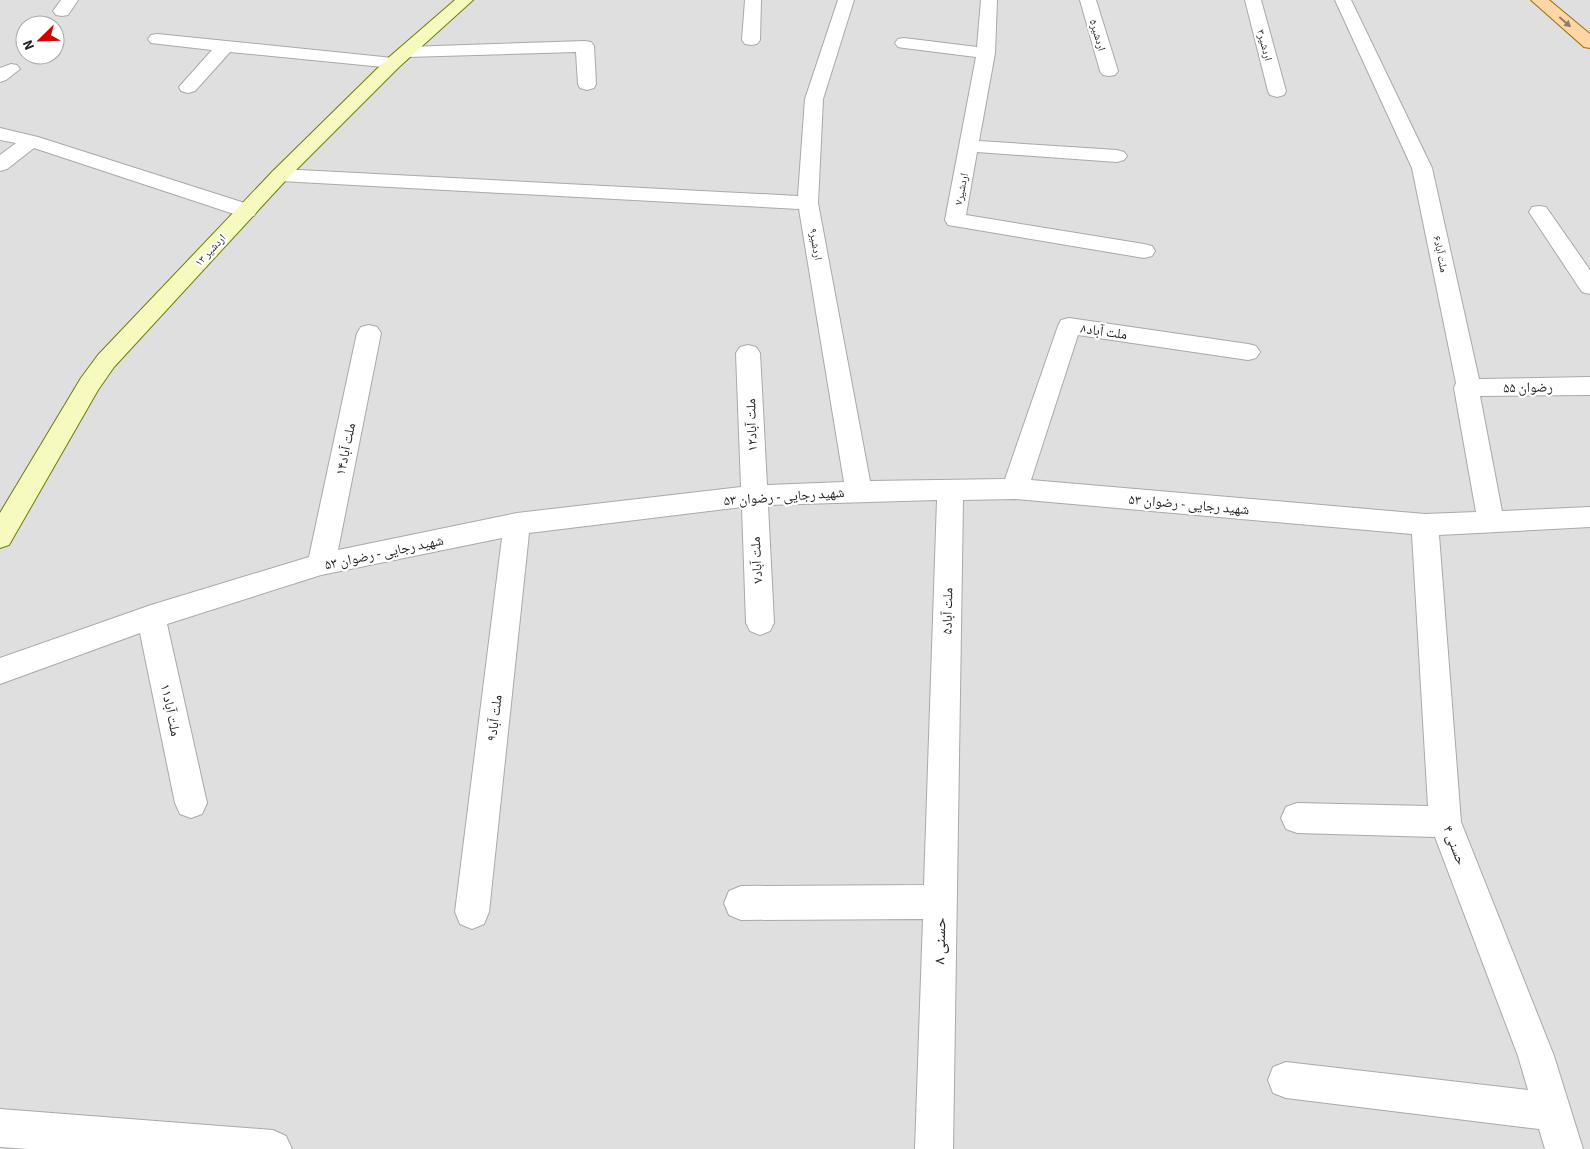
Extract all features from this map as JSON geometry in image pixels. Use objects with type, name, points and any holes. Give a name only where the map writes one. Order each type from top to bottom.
[{"type":"main road","points":[[1540,0],[1590,43]]},
{"type":"street","name":"اردشیر ۱۳","points":[[0,537],[89,384],[106,361],[280,175],[400,57],[465,0]]},
{"type":"street","points":[[751,40],[753,0]]},
{"type":"street","name":"اردشیر۹","points":[[846,0],[814,99],[808,203],[859,490]]},
{"type":"street","name":"اردشیر۷","points":[[989,0],[986,53],[955,220],[1144,251]]},
{"type":"street","name":"اردشیر۵","points":[[1088,0],[1109,71]]},
{"type":"street","name":"اردشیر۳","points":[[1254,0],[1277,91]]},
{"type":"street","points":[[1340,0],[1355,0]]},
{"type":"street","name":"ملت آباد۶","points":[[1343,0],[1422,168],[1468,383],[1466,388],[1491,522]]},
{"type":"street","points":[[157,39],[226,46],[400,57],[585,46],[587,84]]},
{"type":"street","points":[[904,43],[986,53]]},
{"type":"street","points":[[188,87],[226,46]]},
{"type":"street","points":[[0,134],[31,141],[247,211]]},
{"type":"street","points":[[0,165],[31,141]]},
{"type":"street","points":[[969,146],[1117,156]]},
{"type":"street","points":[[280,175],[808,203]]},
{"type":"street","points":[[1539,212],[1590,287]]},
{"type":"street","name":"ملت آباد۸","points":[[1015,489],[1069,326],[1248,352]]},
{"type":"street","name":"ملت آباد۱۴","points":[[321,564],[369,333]]},
{"type":"street","name":"ملت آباد۱۲","points":[[748,353],[753,496]]},
{"type":"street","name":"رضوان ۵۵","points":[[1466,388],[1590,386]]},
{"type":"street","name":"ملت آباد۵","points":[[944,733],[950,489]]},
{"type":"street","name":"شهید رجایی - رضوان ۵۳","points":[[0,671],[151,617],[321,564],[517,524],[753,496],[859,490],[1015,489],[1424,525],[1590,517]]},
{"type":"street","name":"ملت آباد۷","points":[[753,496],[760,623]]},
{"type":"street","name":"ملت آباد۹","points":[[472,912],[517,524]]},
{"type":"street","name":"حسنی ۴","points":[[1424,525],[1445,822],[1536,1056],[1564,1149]]},
{"type":"street","name":"ملت آباد۱۱","points":[[151,617],[191,803]]},
{"type":"street","name":"حسنی ۸","points":[[934,1149],[944,733]]},
{"type":"street","points":[[1297,818],[1445,822]]},
{"type":"street","points":[[742,903],[940,902]]},
{"type":"street","points":[[1286,1080],[1553,1112]]},
{"type":"street","points":[[0,1128],[273,1149]]},
{"type":"shaded area","points":[[0,0],[1590,0],[1590,1149],[0,1149]]}]
